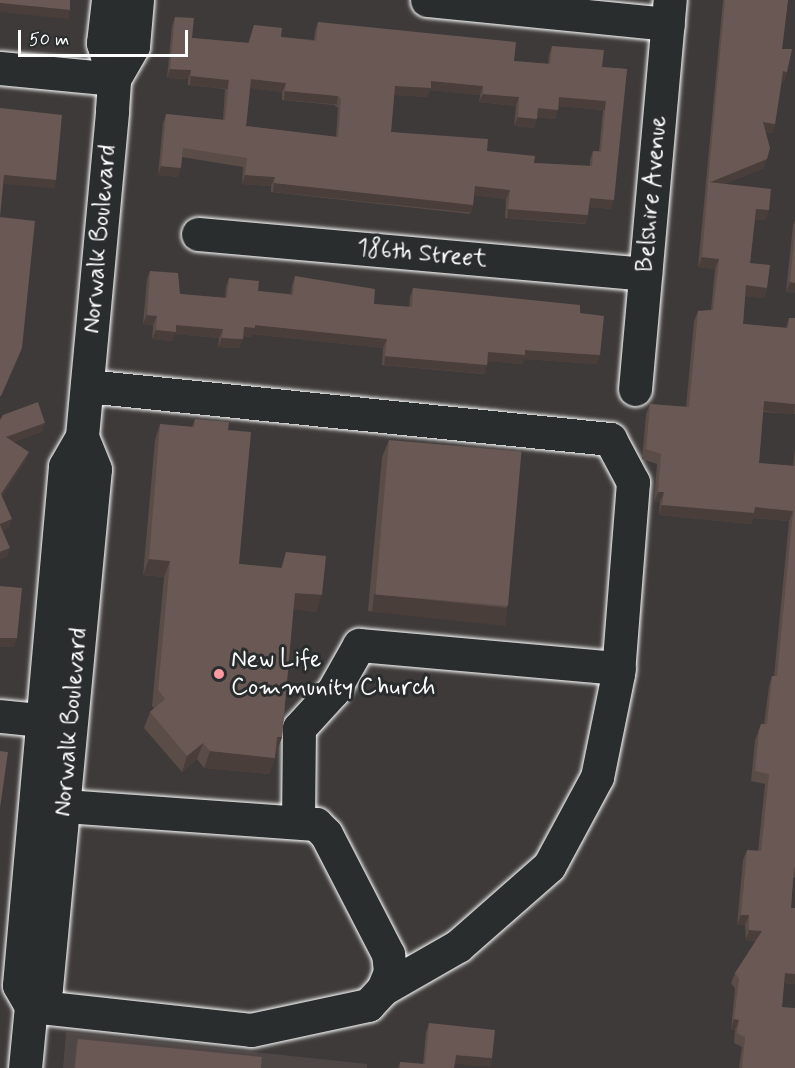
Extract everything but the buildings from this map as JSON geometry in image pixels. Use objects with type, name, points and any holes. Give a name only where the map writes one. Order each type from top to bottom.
[{"type":"main road","name":"Norwalk Boulevard","points":[[31,1006],[19,985],[95,469],[82,436],[114,79],[103,43],[108,0]]},
{"type":"main road","name":"Norwalk Boulevard","points":[[114,79],[133,46],[137,0]]},
{"type":"main road","points":[[427,0],[669,12]]},
{"type":"main road","name":"Belshire Avenue","points":[[635,389],[669,12]]},
{"type":"main road","points":[[0,68],[114,79]]},
{"type":"main road","name":"186th Street","points":[[198,234],[645,274]]},
{"type":"main road","points":[[31,1006],[251,1030],[368,1005],[383,989],[458,946],[549,866],[597,777],[619,668],[633,482],[610,439],[87,386]]},
{"type":"main road","points":[[298,822],[299,728],[333,691],[359,645],[619,668]]},
{"type":"main road","points":[[0,716],[56,722]]},
{"type":"main road","name":"Norwalk Boulevard","points":[[25,1068],[31,1006],[46,988],[64,806],[56,722]]},
{"type":"main road","points":[[64,806],[316,824],[326,834],[388,954],[390,972],[383,989]]},
{"type":"shaded area","points":[[66,1032],[367,1064],[367,1068],[63,1068]]},
{"type":"place","name":"New Life Community Church","points":[[219,674]]}]
